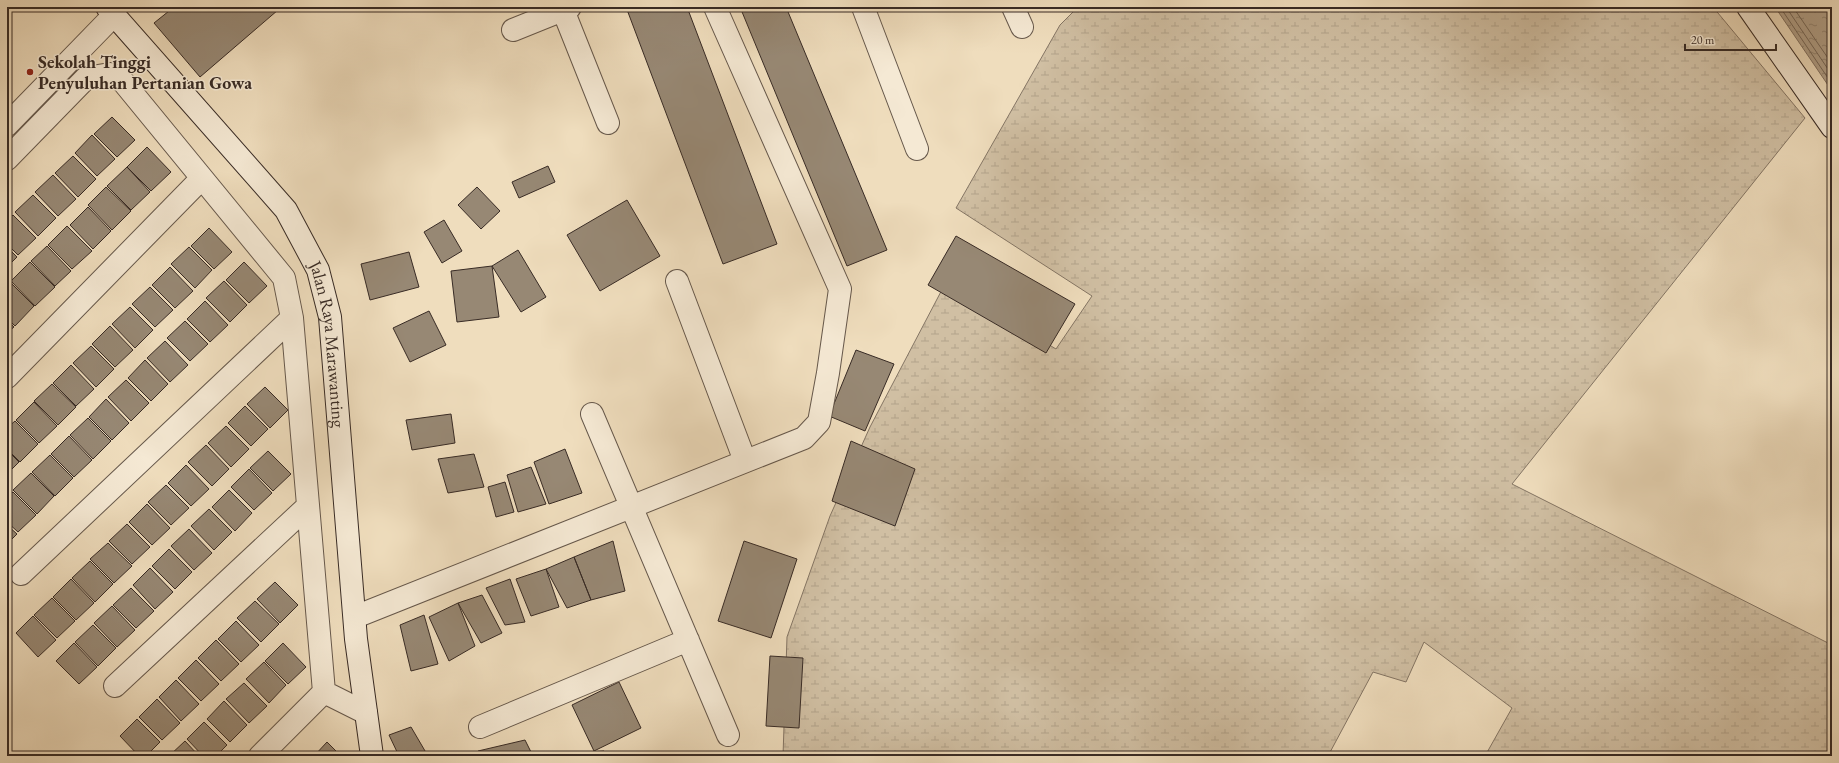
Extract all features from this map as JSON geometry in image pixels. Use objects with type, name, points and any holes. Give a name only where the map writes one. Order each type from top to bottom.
[{"type":"street","points":[[355,617],[804,438],[819,422],[828,374],[840,289],[715,7]]},
{"type":"street","points":[[863,7],[917,149]]},
{"type":"street","points":[[1013,7],[1022,27]]},
{"type":"street","points":[[1748,7],[1832,127]]},
{"type":"street","points":[[513,30],[567,8],[608,123]]},
{"type":"street","points":[[7,125],[111,11]]},
{"type":"street","name":"Jalan Raya Marawanting","points":[[111,11],[286,210],[318,270],[330,317],[355,617],[372,756]]},
{"type":"street","points":[[7,158],[86,78],[110,74],[120,78],[284,278],[292,318],[324,692],[260,756]]},
{"type":"street","points":[[7,376],[201,178]]},
{"type":"street","points":[[677,281],[745,461]]},
{"type":"street","points":[[21,574],[292,318]]},
{"type":"street","points":[[592,414],[728,735]]},
{"type":"street","points":[[115,686],[308,506]]},
{"type":"street","points":[[480,727],[688,640]]},
{"type":"street","points":[[324,692],[366,713]]},
{"type":"green space","points":[[1078,7],[1713,7],[1805,118],[1512,484],[1832,645],[1832,756],[1485,756],[1512,708],[1424,642],[1406,682],[1373,672],[1328,756],[783,756],[787,637],[830,516],[870,427],[946,282],[1056,349],[1092,296],[956,208],[1060,25]]},
{"type":"water","points":[[1775,7],[1832,7],[1832,91]]},
{"type":"building","points":[[174,7],[276,7],[278,10],[200,77],[154,23]]},
{"type":"building","points":[[626,7],[687,7],[777,244],[723,264]]},
{"type":"building","points":[[740,7],[786,7],[887,250],[847,266]]},
{"type":"building","points":[[112,117],[135,140],[117,157],[94,134]]},
{"type":"building","points":[[92,135],[115,159],[97,176],[75,153]]},
{"type":"building","points":[[147,147],[171,172],[151,191],[127,167]]},
{"type":"building","points":[[73,156],[96,179],[78,197],[55,173]]},
{"type":"building","points":[[548,166],[555,182],[519,198],[512,182]]},
{"type":"building","points":[[127,167],[150,192],[131,210],[107,186]]},
{"type":"building","points":[[53,175],[76,199],[58,216],[35,192]]},
{"type":"building","points":[[106,187],[131,211],[112,230],[88,205]]},
{"type":"building","points":[[477,187],[500,211],[481,229],[458,205]]},
{"type":"building","points":[[33,195],[56,218],[38,236],[15,212]]},
{"type":"building","points":[[627,200],[660,256],[600,291],[567,235]]},
{"type":"building","points":[[88,207],[111,231],[93,249],[70,225]]},
{"type":"building","points":[[13,215],[36,238],[18,255],[7,244],[7,221]]},
{"type":"building","points":[[444,220],[462,251],[442,263],[424,232]]},
{"type":"building","points":[[67,226],[92,251],[72,269],[48,245]]},
{"type":"building","points":[[209,228],[232,252],[214,269],[191,246]]},
{"type":"building","points":[[956,236],[1075,304],[1046,353],[928,285]]},
{"type":"building","points":[[47,246],[71,271],[55,286],[31,261]]},
{"type":"building","points":[[7,247],[17,257],[7,267]]},
{"type":"building","points":[[189,247],[212,270],[195,288],[171,264]]},
{"type":"building","points":[[518,250],[546,297],[521,312],[492,266]]},
{"type":"building","points":[[409,252],[419,287],[370,300],[361,264]]},
{"type":"building","points":[[30,262],[55,287],[35,306],[11,281]]},
{"type":"building","points":[[244,262],[267,286],[249,303],[226,280]]},
{"type":"building","points":[[492,266],[499,317],[457,322],[451,271]]},
{"type":"building","points":[[170,267],[193,291],[175,308],[152,285]]},
{"type":"building","points":[[224,281],[247,305],[230,322],[206,298]]},
{"type":"building","points":[[10,282],[34,306],[15,326],[7,318],[7,285]]},
{"type":"building","points":[[150,287],[173,310],[155,327],[132,304]]},
{"type":"building","points":[[205,301],[228,325],[210,342],[187,319]]},
{"type":"building","points":[[130,307],[153,330],[135,348],[112,324]]},
{"type":"building","points":[[429,311],[446,345],[410,362],[393,328]]},
{"type":"building","points":[[7,320],[14,327],[7,333]]},
{"type":"building","points":[[185,321],[208,344],[190,361],[167,338]]},
{"type":"building","points":[[110,326],[133,350],[115,367],[92,344]]},
{"type":"building","points":[[165,341],[188,365],[170,382],[147,358]]},
{"type":"building","points":[[91,346],[114,369],[96,387],[73,363]]},
{"type":"building","points":[[856,350],[894,364],[865,431],[829,416]]},
{"type":"building","points":[[145,360],[168,384],[151,401],[128,378]]},
{"type":"building","points":[[71,365],[94,389],[76,406],[53,383]]},
{"type":"building","points":[[126,380],[149,403],[131,421],[108,397]]},
{"type":"building","points":[[52,384],[76,407],[58,425],[34,401]]},
{"type":"building","points":[[265,387],[288,410],[270,428],[247,404]]},
{"type":"building","points":[[106,399],[129,423],[112,440],[89,417]]},
{"type":"building","points":[[34,402],[57,426],[39,443],[16,420]]},
{"type":"building","points":[[245,406],[268,429],[251,446],[228,423]]},
{"type":"building","points":[[451,414],[455,443],[412,450],[406,420]]},
{"type":"building","points":[[88,418],[111,441],[93,459],[70,435]]},
{"type":"building","points":[[15,421],[38,444],[20,462],[7,449],[7,428]]},
{"type":"building","points":[[226,426],[249,449],[231,467],[208,443]]},
{"type":"building","points":[[69,436],[92,460],[74,477],[51,454]]},
{"type":"building","points":[[851,441],[915,469],[895,526],[832,501]]},
{"type":"building","points":[[206,445],[229,469],[212,486],[188,462]]},
{"type":"building","points":[[565,449],[582,493],[549,504],[534,462]]},
{"type":"building","points":[[7,450],[19,462],[7,474]]},
{"type":"building","points":[[268,451],[291,474],[273,491],[250,468]]},
{"type":"building","points":[[474,454],[484,487],[448,493],[438,459]]},
{"type":"building","points":[[50,455],[73,478],[55,496],[32,472]]},
{"type":"building","points":[[186,465],[209,489],[191,506],[168,483]]},
{"type":"building","points":[[531,467],[546,504],[518,512],[507,475]]},
{"type":"building","points":[[249,469],[272,493],[254,510],[231,487]]},
{"type":"building","points":[[31,473],[54,496],[37,514],[13,490]]},
{"type":"building","points":[[505,482],[514,512],[496,517],[488,487]]},
{"type":"building","points":[[166,485],[189,508],[171,525],[148,502]]},
{"type":"building","points":[[229,490],[252,513],[235,531],[212,507]]},
{"type":"building","points":[[13,492],[36,515],[18,532],[7,522],[7,497]]},
{"type":"building","points":[[147,504],[170,528],[152,545],[129,522]]},
{"type":"building","points":[[209,509],[232,532],[214,550],[191,526]]},
{"type":"building","points":[[127,524],[150,547],[132,564],[109,541]]},
{"type":"building","points":[[7,525],[17,534],[7,544]]},
{"type":"building","points":[[189,529],[212,553],[194,570],[171,546]]},
{"type":"building","points":[[613,541],[625,591],[591,600],[574,557]]},
{"type":"building","points":[[744,541],[797,559],[771,638],[718,621]]},
{"type":"building","points":[[108,543],[132,566],[114,583],[90,559]]},
{"type":"building","points":[[169,549],[192,572],[175,589],[152,566]]},
{"type":"building","points":[[574,557],[591,600],[567,608],[546,569]]},
{"type":"building","points":[[90,561],[113,584],[95,602],[72,578]]},
{"type":"building","points":[[150,568],[173,592],[155,609],[133,585]]},
{"type":"building","points":[[546,569],[559,607],[531,616],[516,579]]},
{"type":"building","points":[[71,579],[94,603],[76,620],[53,597]]},
{"type":"building","points":[[510,579],[525,622],[505,625],[486,588]]},
{"type":"building","points":[[275,582],[298,605],[280,623],[257,599]]},
{"type":"building","points":[[131,588],[154,611],[136,628],[113,605]]},
{"type":"building","points":[[482,595],[502,633],[481,643],[458,603]]},
{"type":"building","points":[[52,598],[75,621],[57,638],[34,615]]},
{"type":"building","points":[[255,601],[279,624],[261,642],[237,618]]},
{"type":"building","points":[[458,603],[475,646],[449,661],[429,617]]},
{"type":"building","points":[[112,606],[135,630],[117,647],[94,623]]},
{"type":"building","points":[[424,615],[438,664],[411,671],[400,625]]},
{"type":"building","points":[[33,616],[56,640],[38,657],[16,633]]},
{"type":"building","points":[[236,621],[259,645],[241,662],[218,639]]},
{"type":"building","points":[[93,625],[116,648],[98,666],[75,642]]},
{"type":"building","points":[[216,640],[239,664],[221,681],[198,658]]},
{"type":"building","points":[[74,643],[97,667],[79,684],[56,661]]},
{"type":"building","points":[[283,643],[306,667],[288,684],[265,661]]},
{"type":"building","points":[[770,656],[803,658],[799,728],[766,726]]},
{"type":"building","points":[[196,660],[219,684],[201,701],[178,678]]},
{"type":"building","points":[[264,662],[286,685],[269,703],[246,679]]},
{"type":"building","points":[[176,680],[199,704],[181,721],[159,697]]},
{"type":"building","points":[[619,682],[641,728],[594,751],[572,705]]},
{"type":"building","points":[[244,683],[267,706],[249,723],[226,699]]},
{"type":"building","points":[[157,699],[180,723],[162,740],[139,717]]},
{"type":"building","points":[[224,701],[247,725],[230,742],[207,719]]},
{"type":"building","points":[[137,719],[160,742],[146,756],[139,756],[120,736]]},
{"type":"building","points":[[204,722],[227,745],[216,756],[203,756],[187,739]]},
{"type":"building","points":[[411,727],[428,756],[399,756],[389,735]]},
{"type":"building","points":[[525,740],[533,756],[480,756],[478,751]]},
{"type":"building","points":[[185,741],[199,756],[169,756]]},
{"type":"building","points":[[327,742],[341,756],[314,756]]},
{"type":"building","points":[[604,751],[605,756],[562,756],[561,754]]},
{"type":"place","name":"Sekolah Tinggi Penyuluhan Pertanian Gowa","points":[[30,72]]}]
